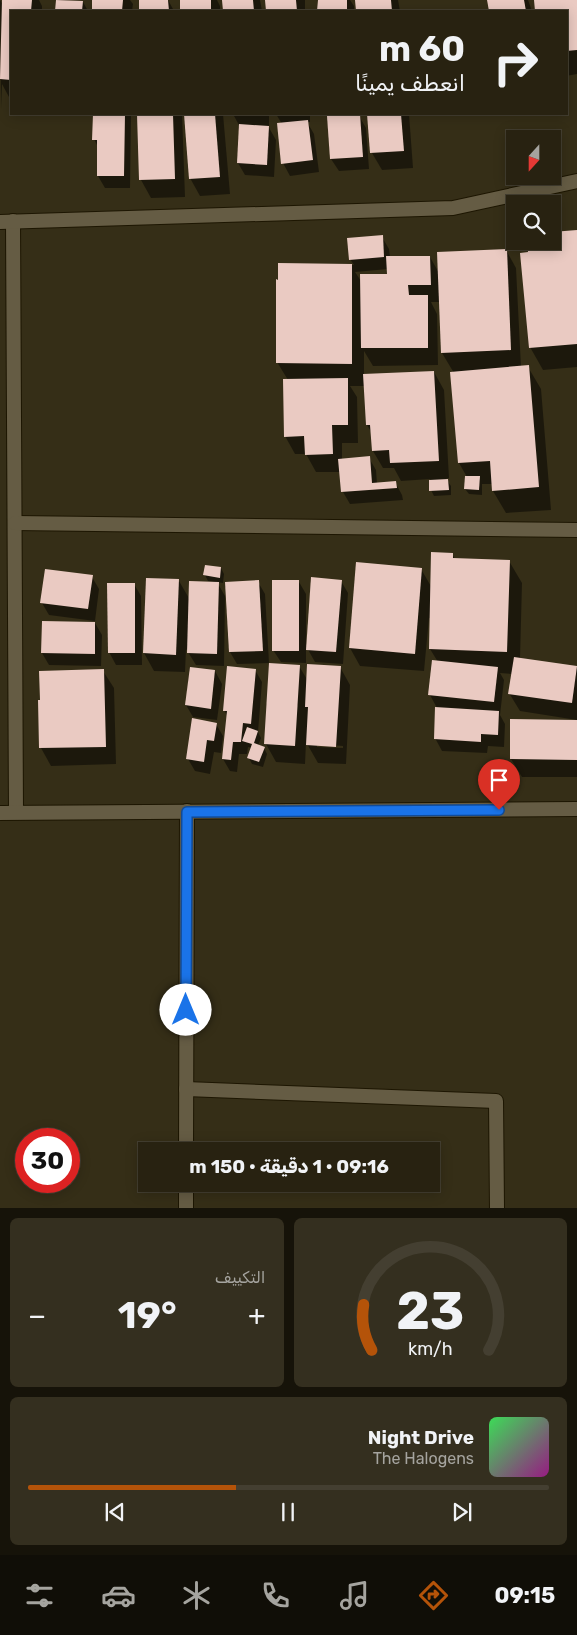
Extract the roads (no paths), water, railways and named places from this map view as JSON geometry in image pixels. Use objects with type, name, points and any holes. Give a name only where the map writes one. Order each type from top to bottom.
[{"type":"street","points":[[16,812],[15,523],[7,222],[453,208],[577,181]]},
{"type":"street","points":[[15,523],[577,530]]},
{"type":"street","points":[[0,812],[577,809]]},
{"type":"street","points":[[186,1142],[187,812]]},
{"type":"street","points":[[186,1089],[496,1101],[497,1208]]},
{"type":"street","points":[[186,1192],[186,1208]]}]
